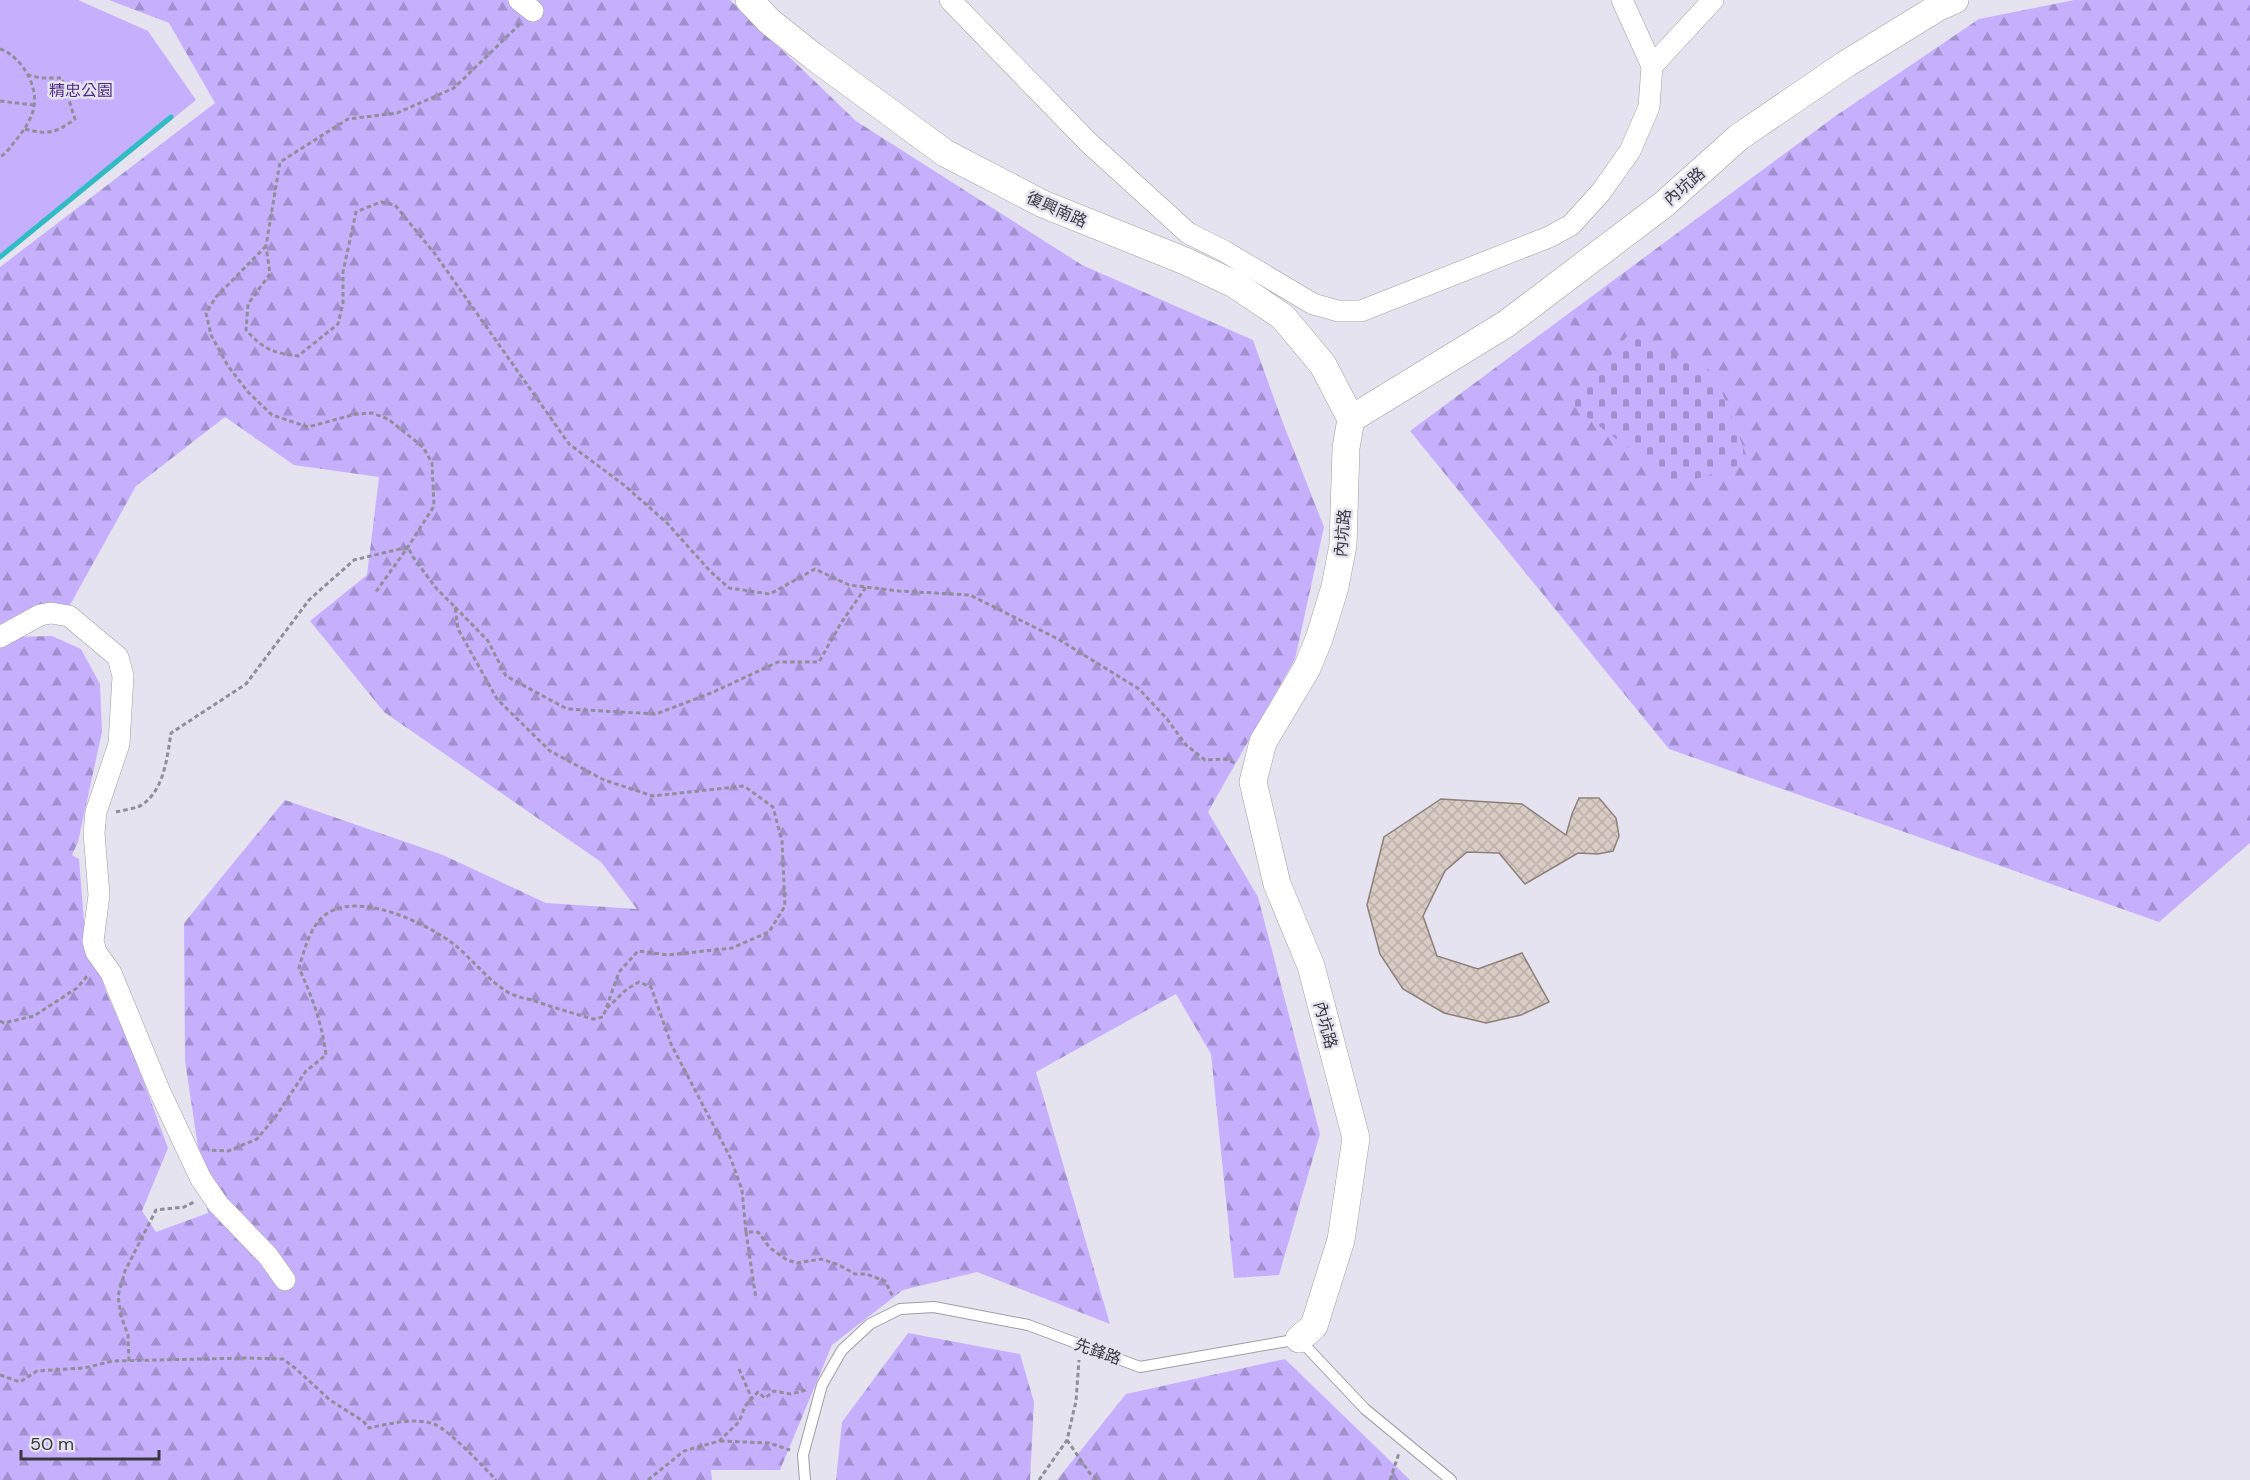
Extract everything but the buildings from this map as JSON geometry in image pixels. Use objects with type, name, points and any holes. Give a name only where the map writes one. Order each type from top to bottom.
[{"type":"street","name":"復興南路","points":[[749,0],[769,21],[813,56],[945,153],[1043,204],[1185,261],[1233,284],[1283,317],[1323,365],[1351,419]]},
{"type":"street","points":[[950,0],[1088,142],[1188,233],[1224,251],[1313,303],[1338,311],[1361,310],[1549,237],[1571,225],[1601,192],[1630,151],[1649,107],[1653,66],[1622,0]]},
{"type":"street","points":[[1653,66],[1713,0]]},
{"type":"street","name":"內坑路","points":[[1299,1340],[1314,1326],[1341,1240],[1356,1138],[1311,966],[1277,884],[1253,782],[1263,742],[1306,668],[1319,639],[1335,586],[1343,545],[1346,448],[1351,419],[1506,324],[1663,205],[1739,137],[1846,64],[1937,8],[1955,0]]},
{"type":"street","points":[[0,637],[40,615],[69,616],[118,657],[123,676],[119,744],[96,812],[94,833],[99,895],[93,941],[96,952],[111,973],[155,1082],[201,1179],[218,1204],[268,1256],[285,1280]]},
{"type":"lane","name":"先鋒路","points":[[805,1480],[804,1455],[822,1385],[842,1350],[870,1324],[900,1309],[934,1306],[1028,1325],[1140,1366],[1299,1340]]},
{"type":"lane","points":[[1299,1340],[1365,1409],[1451,1480]]},
{"type":"path","points":[[526,6],[454,88],[397,113],[348,119],[280,162],[266,246],[270,274],[248,304],[246,330],[258,343],[276,353],[298,356],[338,324],[343,303],[343,272],[356,212],[381,202],[395,205],[435,254],[569,444],[624,485],[667,523],[710,571],[729,588],[770,594],[814,568],[849,585],[899,591],[970,595],[1058,639],[1139,689],[1186,745],[1205,759],[1225,759],[1245,767],[1258,764]]},
{"type":"path","points":[[0,49],[16,58],[28,75],[34,105],[25,129],[0,157]]},
{"type":"path","points":[[25,129],[41,133],[60,130],[75,119],[62,78],[41,78],[28,75]]},
{"type":"path","points":[[0,101],[34,105]]},
{"type":"path","points":[[266,246],[216,297],[207,313],[211,335],[228,366],[248,392],[272,415],[308,427],[356,414],[372,413],[388,418],[423,447],[432,463],[434,506],[375,593]]},
{"type":"path","points":[[408,547],[436,588],[488,641],[506,676],[567,709],[656,714],[711,693],[778,662],[819,662],[841,623],[866,587]]},
{"type":"path","points":[[96,812],[116,812],[140,806],[159,787],[171,733],[246,684],[309,600],[354,560],[408,547]]},
{"type":"path","points":[[189,1155],[203,1149],[228,1151],[257,1140],[306,1071],[326,1055],[315,1003],[299,968],[306,946],[318,922],[325,915],[344,906],[352,905],[399,915],[433,931],[455,945],[507,992],[593,1019],[603,1017],[619,972],[638,951],[668,955],[732,948],[770,932],[785,906],[782,841],[773,807],[744,786],[653,796],[604,780],[550,751],[497,699],[458,629],[454,607]]},
{"type":"path","points":[[0,1021],[4,1023],[34,1016],[77,988],[89,974]]},
{"type":"path","points":[[607,1008],[627,989],[639,982],[651,987],[671,1044],[731,1160],[742,1190],[756,1299]]},
{"type":"path","points":[[129,1361],[128,1335],[121,1316],[118,1296],[125,1271],[156,1210],[184,1208],[202,1198],[201,1179]]},
{"type":"path","points":[[746,1232],[758,1232],[770,1248],[787,1260],[797,1263],[821,1259],[855,1274],[866,1274],[885,1281],[900,1309]]},
{"type":"path","points":[[1040,1480],[1067,1440],[1076,1401],[1080,1344]]},
{"type":"path","points":[[0,1375],[20,1382],[37,1371],[84,1368],[113,1361],[283,1359],[330,1400],[363,1420],[369,1428],[402,1421],[435,1425],[471,1454],[496,1480]]},
{"type":"path","points":[[739,1369],[752,1399]]},
{"type":"path","points":[[719,1441],[739,1422],[745,1406],[758,1392],[765,1398],[774,1391],[790,1394],[822,1385]]},
{"type":"path","points":[[1067,1440],[1091,1475],[1099,1480]]},
{"type":"path","points":[[1390,1480],[1403,1440]]},
{"type":"path","points":[[648,1480],[684,1450],[719,1441],[769,1443],[804,1455]]},
{"type":"green space","name":"精忠公園","points":[[0,0],[78,0],[148,31],[196,100],[0,260]]},
{"type":"green space","points":[[109,0],[730,0],[856,121],[1082,265],[1253,340],[1324,527],[1295,659],[1208,812],[1258,897],[1320,1134],[1279,1275],[1234,1278],[1211,1054],[1176,994],[1036,1072],[1110,1324],[977,1272],[903,1290],[832,1345],[780,1470],[711,1470],[712,1480],[0,1480],[0,643],[8,637],[52,636],[81,649],[100,684],[102,732],[78,842],[72,855],[79,859],[84,921],[106,992],[130,1044],[168,1148],[142,1211],[156,1232],[208,1213],[185,1061],[184,923],[285,800],[443,855],[546,903],[637,909],[601,862],[384,712],[310,621],[367,575],[379,477],[294,465],[225,417],[136,486],[65,614],[0,625],[0,267],[215,103],[169,23]]},
{"type":"green space","points":[[2074,0],[2250,0],[2250,843],[2159,922],[1669,749],[1410,431],[1834,117],[1979,19]]},
{"type":"green space","points":[[1629,334],[1714,372],[1749,462],[1677,485],[1570,404]]},
{"type":"green space","points":[[908,1333],[1020,1354],[1034,1402],[1030,1480],[836,1480],[842,1422]]},
{"type":"green space","points":[[1285,1359],[1410,1480],[1057,1480],[1126,1394]]},
{"type":"waterway","points":[[0,257],[171,117]]}]
